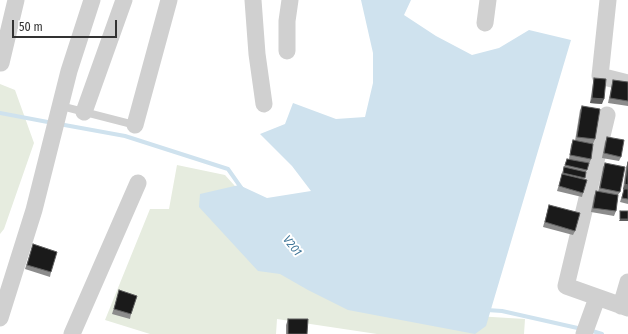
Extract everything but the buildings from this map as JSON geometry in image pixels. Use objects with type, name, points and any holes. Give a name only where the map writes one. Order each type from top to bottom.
[{"type":"street","points":[[1,63],[16,0]]},
{"type":"street","points":[[0,318],[34,210],[69,71],[92,0]]},
{"type":"street","points":[[84,112],[124,0]]},
{"type":"street","points":[[136,125],[169,0]]},
{"type":"street","points":[[253,0],[257,54],[264,104]]},
{"type":"street","points":[[287,51],[287,22],[290,0]]},
{"type":"street","points":[[485,23],[488,0]]},
{"type":"street","points":[[608,0],[600,76],[628,83]]},
{"type":"street","points":[[607,114],[566,286],[625,307],[628,282]]},
{"type":"street","points":[[72,334],[138,183]]},
{"type":"street","points":[[584,334],[597,298]]},
{"type":"lane","points":[[58,118],[84,112],[136,125]]},
{"type":"shaded area","points":[[0,84],[15,90],[34,143],[4,229],[0,234]]},
{"type":"shaded area","points":[[177,165],[225,175],[329,290],[394,311],[525,319],[524,334],[377,334],[277,319],[276,334],[150,334],[105,320],[150,209],[169,209]]},
{"type":"water","points":[[361,0],[411,0],[404,15],[436,36],[472,55],[499,48],[529,30],[571,40],[486,326],[475,334],[348,310],[280,274],[258,271],[199,207],[200,194],[239,185],[267,198],[311,191],[292,166],[260,134],[285,124],[293,103],[336,119],[365,117],[373,83],[373,53]]},
{"type":"waterway","name":"V201","points":[[0,113],[53,123]]},
{"type":"waterway","name":"V201","points":[[59,124],[125,136],[228,169],[242,189]]},
{"type":"waterway","name":"V201","points":[[487,310],[502,311],[582,329]]},
{"type":"waterway","name":"V201","points":[[589,330],[602,334]]}]
